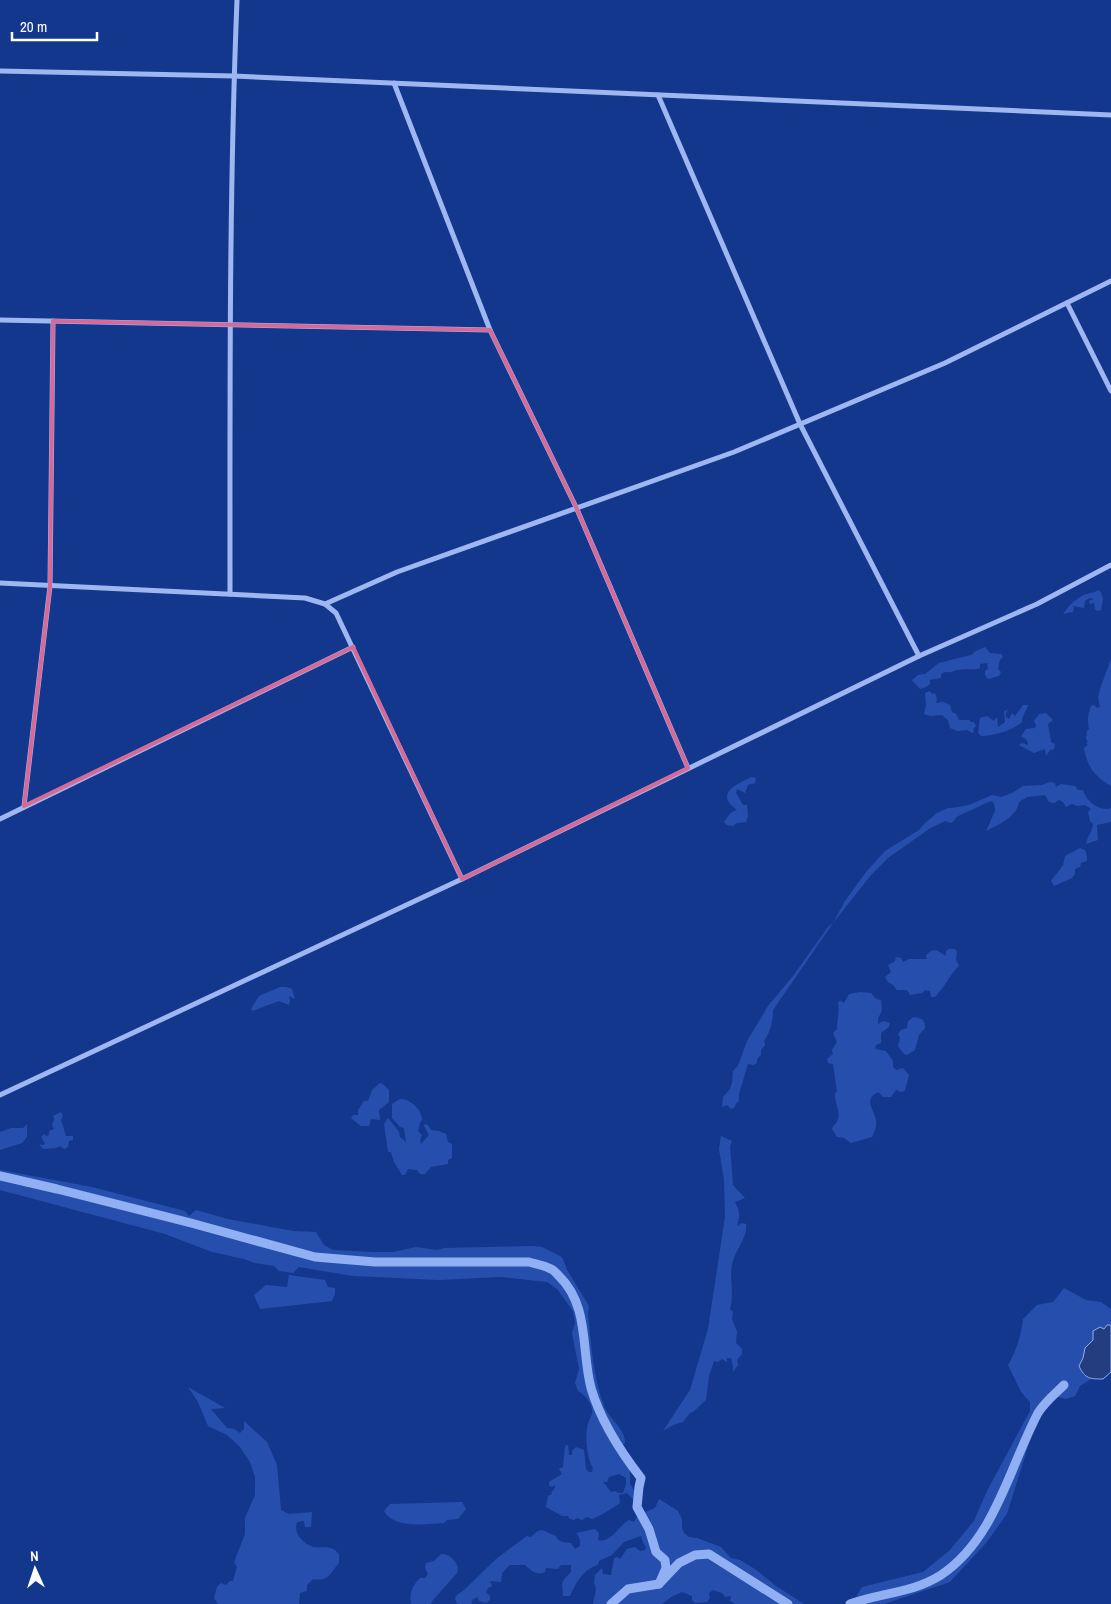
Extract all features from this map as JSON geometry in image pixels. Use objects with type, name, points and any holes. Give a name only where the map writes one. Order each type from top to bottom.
[{"type":"street","points":[[230,594],[230,325],[237,0]]},
{"type":"street","points":[[0,70],[234,76],[1111,115]]},
{"type":"street","points":[[394,83],[490,330],[576,507],[688,768]]},
{"type":"street","points":[[658,95],[800,424],[919,656]]},
{"type":"street","points":[[325,604],[397,572],[734,452],[946,363],[1111,281]]},
{"type":"street","points":[[1067,303],[1111,391]]},
{"type":"street","points":[[0,320],[490,330]]},
{"type":"street","points":[[24,806],[50,586],[53,321]]},
{"type":"street","points":[[0,1095],[462,878],[919,656],[1037,604],[1111,565]]},
{"type":"street","points":[[0,583],[305,598],[325,604],[336,613],[462,878]]},
{"type":"street","points":[[0,818],[353,647]]},
{"type":"highlighted area","points":[[53,321],[490,330],[576,507],[688,768],[462,879],[353,647],[24,806],[50,586]]},
{"type":"shaded area","points":[[1098,590],[1101,592],[1103,599],[1101,610],[1097,611],[1095,609],[1094,603],[1090,604],[1089,601],[1094,599],[1089,598],[1085,601],[1084,608],[1073,606],[1073,612],[1063,614],[1079,598]]},
{"type":"shaded area","points":[[985,647],[990,653],[1001,654],[1003,657],[1000,660],[998,669],[1001,672],[999,676],[988,679],[985,675],[985,671],[988,669],[987,663],[980,664],[980,668],[977,669],[945,672],[941,674],[941,678],[930,680],[930,684],[920,689],[912,680],[918,675],[925,674],[939,663],[971,655]]},
{"type":"shaded area","points":[[1111,659],[1111,786],[1100,779],[1093,770],[1087,760],[1084,748],[1088,745],[1086,739],[1089,729],[1090,709],[1094,705],[1097,708],[1100,707],[1098,698],[1100,689]]},
{"type":"shaded area","points":[[930,691],[932,694],[935,693],[936,703],[943,702],[950,705],[952,712],[956,714],[959,720],[974,722],[976,726],[973,729],[973,733],[967,730],[957,731],[950,728],[948,720],[942,715],[930,716],[924,714],[926,705],[925,693]]},
{"type":"shaded area","points":[[1023,705],[1028,705],[1022,722],[1018,725],[991,735],[981,736],[978,733],[980,718],[987,716],[994,721],[997,717],[998,727],[1005,722],[1004,711],[1008,710],[1006,717],[1009,719],[1012,713],[1015,716]]},
{"type":"shaded area","points":[[1046,713],[1053,720],[1048,724],[1051,742],[1055,744],[1054,749],[1050,750],[1046,756],[1045,749],[1034,753],[1019,745],[1022,743],[1028,745],[1027,740],[1021,736],[1026,729],[1035,728],[1034,721],[1039,714]]},
{"type":"shaded area","points":[[751,777],[756,778],[755,783],[748,785],[745,793],[737,789],[736,793],[743,805],[747,805],[748,816],[746,822],[737,823],[733,826],[727,825],[724,822],[731,813],[737,810],[730,804],[727,794],[734,786]]},
{"type":"shaded area","points":[[1050,782],[1055,783],[1056,787],[1061,784],[1075,786],[1078,790],[1083,790],[1087,798],[1094,805],[1106,809],[1111,808],[1111,822],[1097,825],[1098,840],[1086,844],[1093,824],[1090,821],[1088,812],[1091,809],[1085,805],[1077,806],[1072,804],[1066,807],[1059,800],[1054,803],[1049,802],[1045,795],[1027,797],[1019,802],[1018,807],[1011,816],[986,831],[995,811],[994,803],[991,801],[956,817],[951,823],[945,821],[929,829],[888,858],[871,875],[833,923],[845,901],[866,872],[885,851],[919,830],[937,813],[948,808],[969,805],[992,795],[1001,797],[1023,786],[1042,785]]},
{"type":"shaded area","points":[[1080,848],[1085,850],[1087,861],[1081,863],[1080,867],[1075,869],[1075,874],[1072,878],[1054,886],[1051,881],[1063,865],[1065,856]]},
{"type":"shaded area","points":[[833,923],[773,1010],[771,1027],[764,1041],[765,1045],[757,1059],[757,1063],[753,1065],[748,1064],[739,1094],[739,1101],[734,1108],[731,1109],[727,1105],[722,1107],[723,1097],[729,1091],[731,1085],[733,1071],[738,1066],[747,1041],[768,1006]]},
{"type":"shaded area","points":[[949,949],[957,951],[956,960],[959,965],[935,997],[931,997],[930,991],[925,990],[922,993],[910,995],[907,990],[897,990],[885,977],[891,972],[888,965],[895,961],[896,957],[901,958],[903,962],[909,959],[927,959],[926,955],[931,951],[936,950],[946,956],[946,951]]},
{"type":"shaded area","points":[[280,987],[292,989],[295,999],[289,996],[289,1005],[279,1001],[253,1011],[251,1009],[259,996]]},
{"type":"shaded area","points":[[871,993],[876,999],[881,1000],[882,1010],[878,1024],[883,1021],[890,1023],[889,1027],[881,1033],[881,1043],[876,1045],[875,1049],[886,1051],[893,1061],[893,1067],[896,1070],[903,1068],[909,1075],[905,1090],[902,1092],[896,1090],[891,1097],[883,1097],[878,1092],[873,1095],[870,1102],[876,1123],[872,1137],[851,1143],[844,1138],[837,1137],[832,1129],[839,1115],[835,1097],[837,1092],[833,1064],[828,1063],[827,1059],[833,1054],[832,1050],[837,1042],[833,1033],[837,1029],[838,1002],[844,1003],[849,994]]},
{"type":"shaded area","points":[[914,1017],[922,1019],[925,1028],[919,1035],[915,1050],[907,1055],[898,1046],[900,1038],[898,1034],[901,1030],[907,1028],[908,1021]]},
{"type":"shaded area","points":[[380,1083],[389,1090],[389,1102],[379,1110],[380,1120],[371,1119],[369,1126],[361,1126],[351,1118],[353,1115],[358,1115],[358,1110],[364,1101],[368,1101],[372,1090]]},
{"type":"shaded area","points":[[400,1099],[411,1103],[420,1112],[422,1120],[418,1131],[422,1135],[421,1144],[429,1135],[424,1126],[425,1124],[431,1130],[446,1134],[448,1142],[452,1144],[452,1158],[448,1160],[448,1164],[431,1167],[425,1174],[420,1174],[417,1170],[408,1169],[405,1175],[402,1175],[394,1162],[391,1152],[388,1152],[384,1124],[388,1118],[399,1132],[400,1137],[406,1142],[404,1128],[400,1127],[392,1118],[392,1104]]},
{"type":"shaded area","points":[[61,1112],[63,1116],[61,1120],[66,1136],[73,1136],[73,1140],[69,1141],[68,1147],[64,1149],[60,1146],[43,1149],[39,1144],[45,1144],[41,1137],[44,1134],[46,1136],[49,1135],[49,1131],[54,1129],[52,1125],[53,1116]]},
{"type":"shaded area","points":[[27,1124],[27,1137],[22,1143],[0,1150],[0,1132],[11,1128],[23,1128]]},
{"type":"shaded area","points":[[721,1136],[732,1141],[730,1146],[733,1185],[745,1198],[735,1202],[739,1214],[737,1226],[742,1223],[746,1224],[746,1229],[732,1267],[730,1309],[733,1312],[732,1319],[737,1331],[736,1343],[742,1349],[742,1354],[737,1360],[738,1365],[733,1372],[731,1358],[727,1358],[727,1362],[722,1359],[718,1362],[714,1361],[709,1376],[706,1400],[690,1413],[683,1422],[663,1431],[690,1390],[708,1329],[725,1217],[724,1180],[719,1149]]},
{"type":"shaded area","points":[[0,1170],[92,1187],[185,1211],[189,1216],[196,1210],[228,1219],[293,1231],[316,1232],[324,1245],[333,1250],[393,1252],[416,1247],[437,1250],[444,1248],[542,1247],[562,1257],[567,1270],[589,1306],[590,1336],[597,1383],[606,1410],[625,1438],[625,1443],[617,1448],[630,1471],[630,1484],[636,1493],[636,1498],[633,1499],[627,1493],[619,1495],[620,1503],[592,1519],[587,1517],[582,1520],[577,1518],[574,1520],[570,1519],[568,1516],[562,1516],[546,1507],[548,1496],[552,1494],[555,1488],[555,1485],[551,1487],[549,1485],[549,1482],[562,1474],[559,1469],[563,1467],[565,1446],[568,1445],[569,1455],[572,1455],[572,1451],[576,1447],[584,1450],[586,1469],[592,1472],[593,1468],[588,1455],[586,1438],[592,1407],[578,1391],[575,1383],[579,1369],[572,1333],[575,1323],[573,1311],[557,1289],[547,1282],[500,1277],[439,1280],[353,1276],[299,1267],[293,1273],[279,1271],[274,1266],[212,1252],[165,1234],[0,1190]],"holes":[[[619,1474],[626,1478],[623,1493],[611,1492],[603,1482],[607,1482],[609,1477]]]},
{"type":"shaded area","points":[[289,1275],[325,1280],[328,1287],[335,1288],[332,1301],[260,1309],[254,1295],[266,1285],[287,1287]]},
{"type":"shaded area","points":[[1064,1288],[1086,1300],[1101,1302],[1111,1309],[1111,1325],[1107,1325],[1085,1348],[1079,1366],[1083,1374],[1091,1379],[1080,1386],[1075,1396],[1066,1399],[1054,1396],[1039,1411],[1007,1514],[986,1543],[950,1582],[884,1604],[852,1604],[862,1587],[923,1572],[949,1551],[974,1521],[987,1491],[1030,1411],[1030,1402],[1021,1392],[1008,1365],[1018,1342],[1023,1319],[1037,1305],[1053,1302]]},
{"type":"shaded area","points":[[1107,1325],[1111,1325],[1111,1372],[1103,1379],[1088,1377],[1083,1374],[1079,1366],[1085,1348],[1093,1340],[1093,1331],[1100,1327],[1104,1329]]},
{"type":"shaded area","points":[[188,1387],[225,1408],[211,1409],[227,1428],[234,1429],[240,1433],[244,1429],[244,1421],[267,1442],[277,1465],[281,1510],[289,1514],[312,1512],[311,1527],[305,1527],[304,1521],[297,1522],[297,1534],[305,1543],[313,1547],[331,1548],[339,1554],[339,1563],[329,1576],[318,1580],[313,1579],[307,1585],[307,1591],[300,1593],[299,1604],[218,1604],[214,1598],[217,1587],[221,1583],[226,1585],[233,1581],[237,1567],[234,1562],[245,1534],[245,1518],[255,1495],[255,1477],[250,1462],[240,1447],[227,1435],[208,1426],[198,1402]]},
{"type":"shaded area","points":[[659,1499],[678,1511],[682,1519],[684,1533],[689,1537],[721,1547],[731,1558],[740,1560],[755,1569],[776,1586],[804,1604],[735,1604],[730,1601],[731,1596],[725,1597],[722,1593],[713,1590],[709,1593],[710,1598],[707,1602],[695,1603],[692,1600],[692,1596],[682,1592],[662,1604],[593,1604],[596,1589],[595,1575],[602,1568],[603,1574],[611,1575],[614,1558],[620,1559],[627,1549],[635,1547],[640,1551],[645,1550],[646,1547],[641,1536],[624,1542],[612,1555],[599,1561],[598,1565],[584,1573],[570,1596],[563,1596],[562,1585],[563,1580],[571,1572],[571,1565],[561,1565],[558,1569],[546,1568],[545,1572],[537,1573],[525,1565],[510,1565],[502,1573],[501,1582],[490,1581],[492,1586],[486,1592],[490,1596],[490,1600],[486,1603],[479,1601],[477,1597],[471,1601],[472,1604],[457,1604],[455,1598],[457,1595],[496,1559],[527,1536],[531,1537],[538,1531],[543,1530],[556,1536],[560,1541],[571,1543],[575,1549],[580,1546],[580,1539],[576,1533],[595,1529],[599,1533],[598,1540],[607,1539],[625,1522],[629,1520],[634,1522],[638,1515],[655,1508]]},
{"type":"shaded area","points":[[462,1502],[466,1509],[458,1519],[447,1520],[444,1523],[402,1523],[389,1517],[384,1511],[390,1504]]},
{"type":"shaded area","points":[[441,1554],[450,1556],[454,1560],[458,1567],[457,1573],[431,1604],[411,1604],[410,1596],[413,1587],[420,1578],[425,1578],[428,1574],[425,1568],[426,1563],[434,1561]]},
{"type":"waterway","points":[[0,1176],[191,1223],[315,1257],[375,1262],[529,1262],[552,1270],[569,1288],[576,1301],[583,1329],[588,1374],[600,1413],[619,1447],[641,1478],[637,1507],[649,1529],[656,1552],[665,1560],[666,1568],[659,1584]]},
{"type":"waterway","points":[[850,1604],[919,1586],[941,1575],[959,1560],[975,1542],[988,1522],[1038,1413],[1064,1385]]},
{"type":"waterway","points":[[611,1604],[628,1589],[659,1584],[679,1563],[695,1555],[709,1554],[788,1604]]}]
